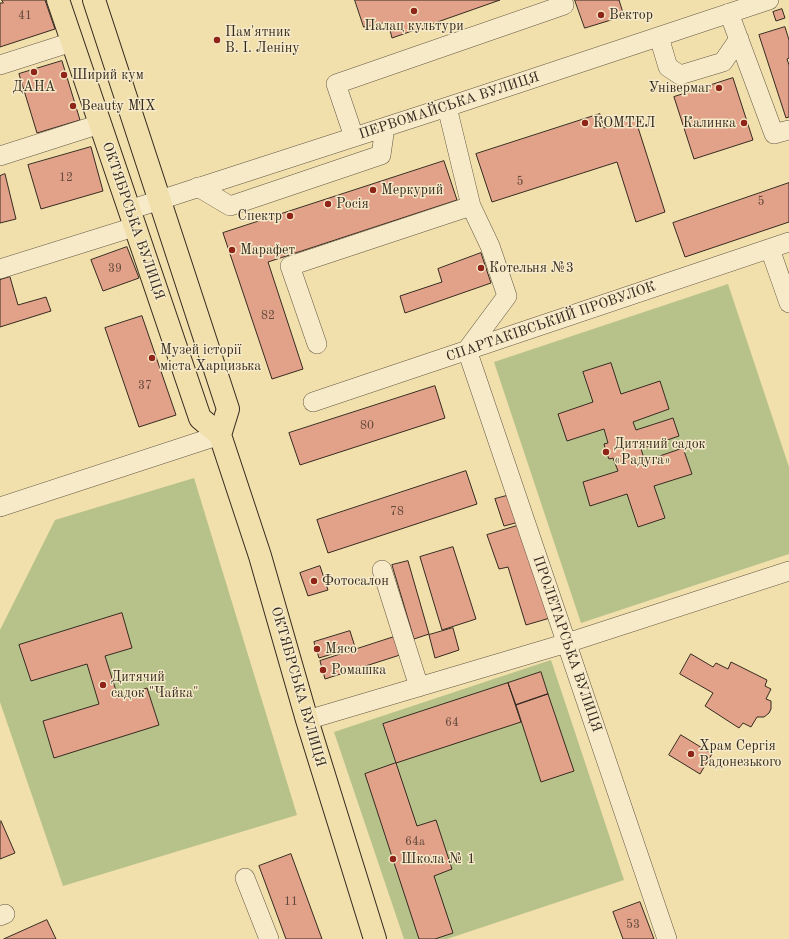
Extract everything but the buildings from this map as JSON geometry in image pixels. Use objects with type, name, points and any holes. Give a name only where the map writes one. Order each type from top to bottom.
[{"type":"main road","name":"ОКТЯБРСЬКА ВУЛИЦЯ","points":[[58,0],[200,418],[220,435],[260,556],[307,720],[375,939]]},
{"type":"main road","points":[[94,0],[228,409],[220,435]]},
{"type":"street","points":[[354,137],[336,84],[564,5],[562,0]]},
{"type":"street","name":"ПЕРВОМАЙСЬКА ВУЛИЦЯ","points":[[0,269],[132,218],[159,200],[447,107],[769,0]]},
{"type":"street","points":[[729,13],[774,134],[789,130]]},
{"type":"street","points":[[659,37],[668,67],[680,75],[723,62],[739,39]]},
{"type":"street","points":[[0,65],[72,42]]},
{"type":"street","points":[[447,107],[471,206],[490,246],[507,296],[467,350]]},
{"type":"street","points":[[0,156],[100,124]]},
{"type":"street","points":[[198,188],[230,206],[381,155],[385,127]]},
{"type":"street","points":[[283,160],[289,186]]},
{"type":"street","points":[[317,344],[290,266],[471,206]]},
{"type":"street","name":"СПАРТАКІВСЬКИЙ ПРОВУЛОК","points":[[313,402],[789,242]]},
{"type":"street","points":[[770,249],[789,303]]},
{"type":"street","name":"ПРОЛЕТАРСЬКА ВУЛИЦЯ","points":[[467,350],[667,939]]},
{"type":"street","points":[[0,507],[220,435]]},
{"type":"street","points":[[382,570],[419,687]]},
{"type":"street","points":[[307,720],[567,643],[789,571]]},
{"type":"street","points":[[245,878],[268,939]]},
{"type":"green space","points":[[728,284],[789,467],[789,554],[581,623],[494,362]]},
{"type":"green space","points":[[194,478],[297,815],[63,886],[0,702],[0,630],[55,520]]},
{"type":"green space","points":[[551,660],[624,880],[447,939],[404,939],[334,732]]},
{"type":"place","name":"Палац культури","points":[[414,11]]},
{"type":"place","name":"Вектор","points":[[601,15]]},
{"type":"place","name":"Пам'ятник В. І. Леніну","points":[[217,40]]},
{"type":"place","name":"ДАНА","points":[[34,72]]},
{"type":"place","name":"Ширий кум","points":[[64,75]]},
{"type":"place","name":"Універмаг","points":[[719,88]]},
{"type":"place","name":"Beauty MIX","points":[[73,106]]},
{"type":"place","name":"КОМТЕЛ","points":[[585,123]]},
{"type":"place","name":"Калинка","points":[[744,123]]},
{"type":"place","name":"Меркурий","points":[[373,190]]},
{"type":"place","name":"Росія","points":[[328,204]]},
{"type":"place","name":"Спектр","points":[[290,216]]},
{"type":"place","name":"Марафет","points":[[232,250]]},
{"type":"place","name":"Котельня №3","points":[[481,268]]},
{"type":"place","name":"Музей історії міста Харцизька","points":[[152,358]]},
{"type":"place","name":"Дитячий садок «Радуга»","points":[[606,452]]},
{"type":"place","name":"Фотосалон","points":[[314,581]]},
{"type":"place","name":"Мясо","points":[[317,649]]},
{"type":"place","name":"Ромашка","points":[[323,670]]},
{"type":"place","name":"Дитячий садок \"Чайка\"","points":[[103,685]]},
{"type":"place","name":"Храм Сергія Радонезького","points":[[691,754]]},
{"type":"place","name":"Школа № 1","points":[[393,859]]}]
